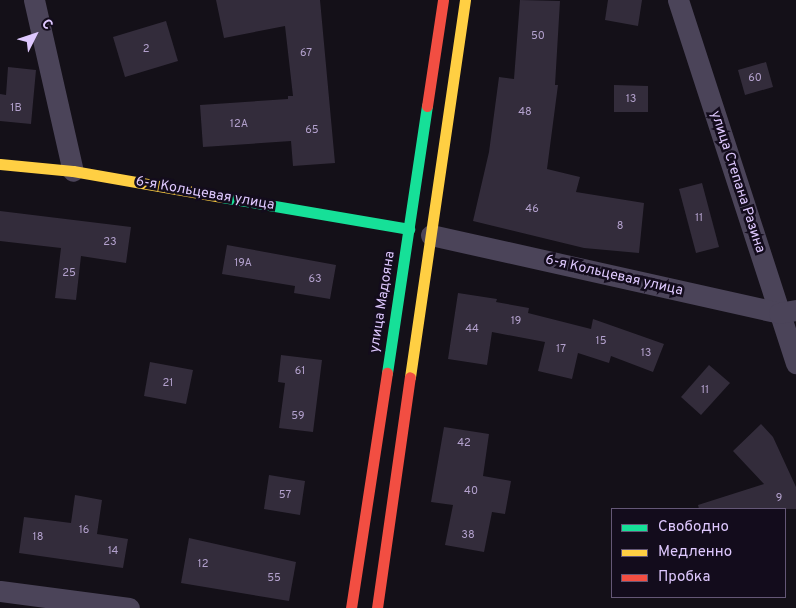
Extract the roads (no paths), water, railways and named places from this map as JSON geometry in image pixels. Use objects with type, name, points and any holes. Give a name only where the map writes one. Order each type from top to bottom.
[{"type":"main road","name":"улица Мадояна","points":[[351,608],[410,229],[443,0]]},
{"type":"main road","points":[[377,608],[465,0]]},
{"type":"main road","name":"6-я Кольцевая улица","points":[[0,164],[74,171],[410,229]]},
{"type":"street","points":[[34,0],[74,171]]},
{"type":"street","name":"улица Степана Разина","points":[[678,0],[788,312],[796,363]]},
{"type":"street","name":"6-я Кольцевая улица","points":[[431,235],[788,312]]},
{"type":"street","points":[[0,591],[129,608]]}]
